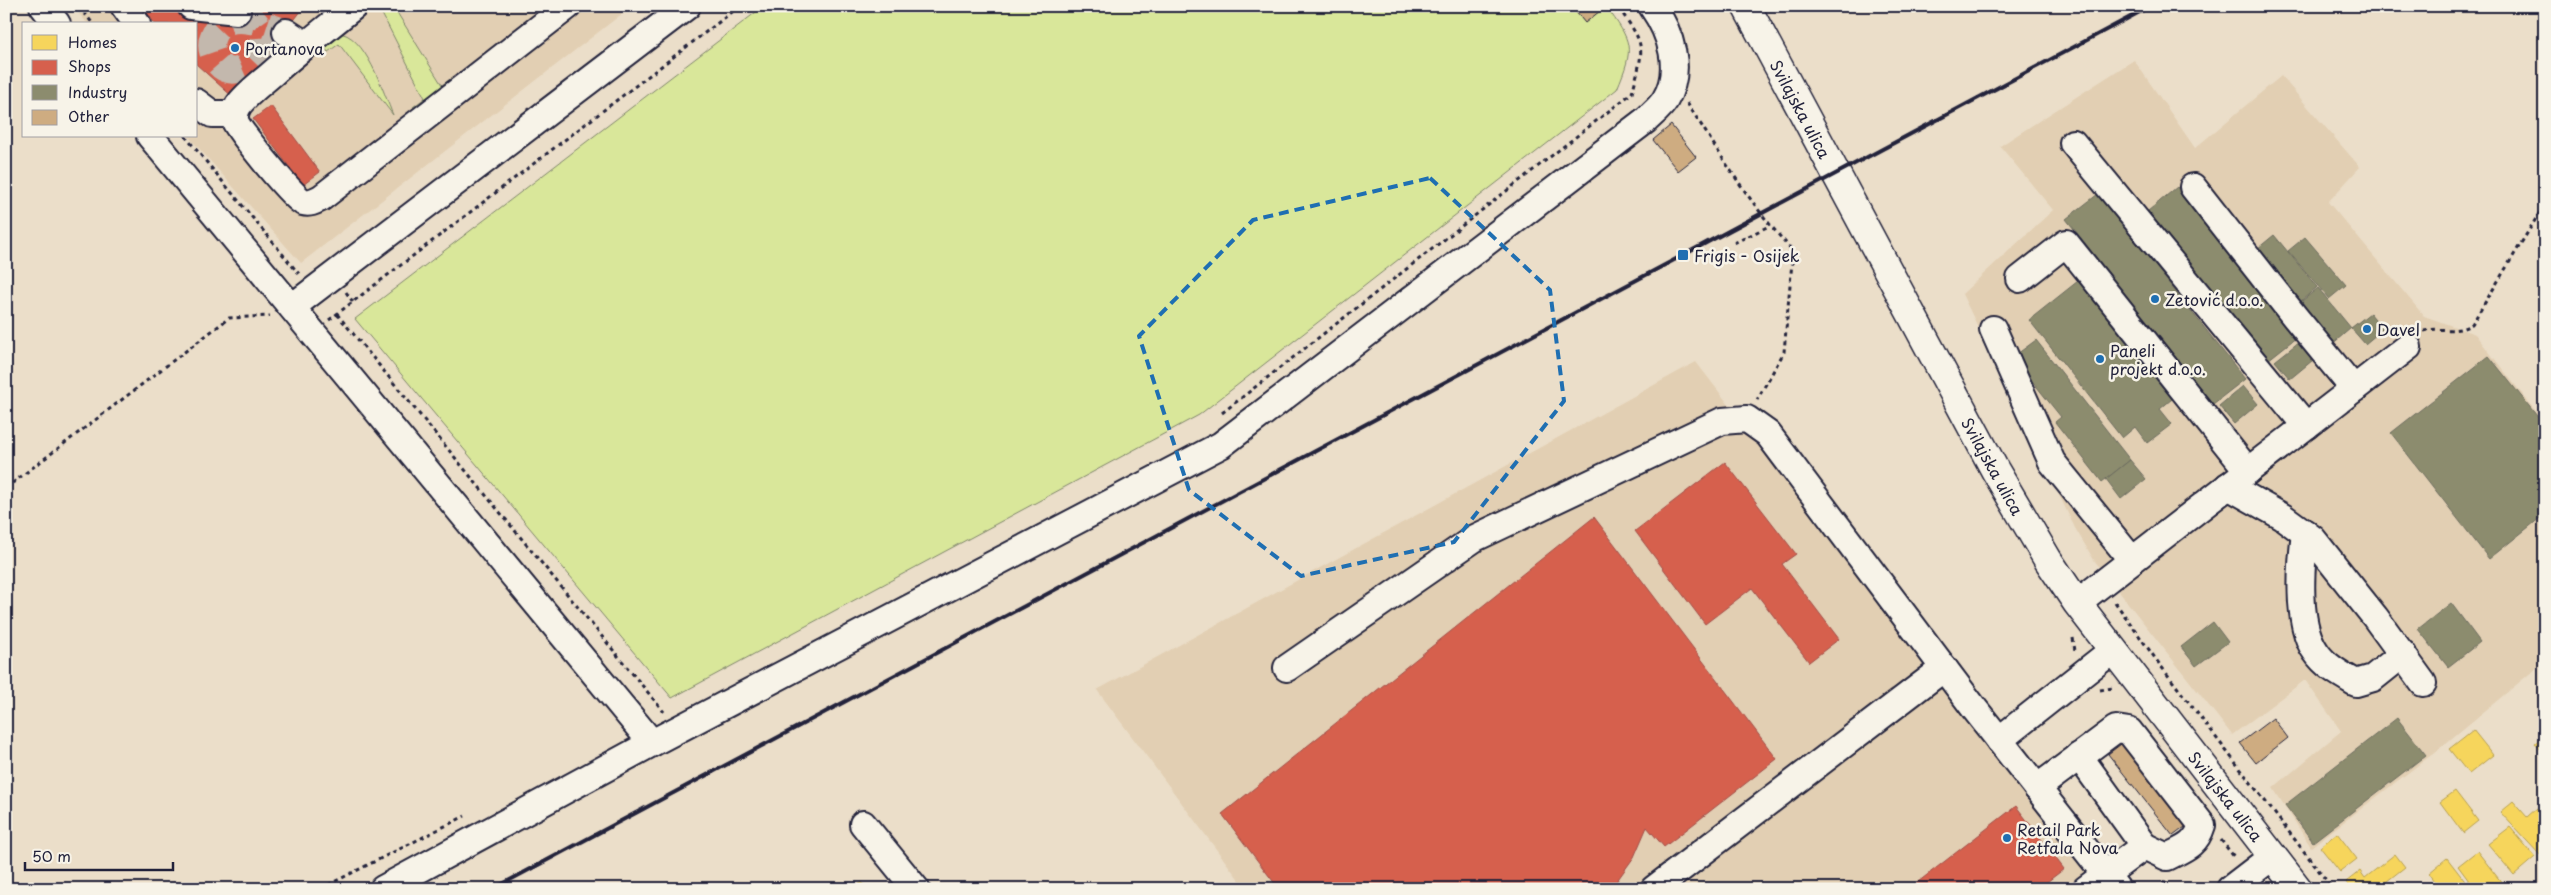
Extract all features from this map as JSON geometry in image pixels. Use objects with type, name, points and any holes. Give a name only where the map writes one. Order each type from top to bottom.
[{"type":"main road","name":"Svilajska ulica","points":[[1746,6],[1995,470],[2048,560],[2077,603],[2298,889]]},
{"type":"street","points":[[43,6],[55,22]]},
{"type":"street","points":[[124,6],[136,22]]},
{"type":"street","points":[[354,6],[296,38],[237,107],[235,114],[240,128],[286,188],[296,199],[304,203],[312,203],[321,198],[553,11]]},
{"type":"street","points":[[383,889],[646,735],[1221,444],[1626,137],[1664,101],[1673,82],[1674,58],[1670,40],[1652,6]]},
{"type":"street","points":[[197,7],[237,11]]},
{"type":"street","points":[[292,307],[679,9]]},
{"type":"street","points":[[198,104],[212,114],[235,114]]},
{"type":"street","points":[[152,138],[646,735]]},
{"type":"street","points":[[163,138],[172,163]]},
{"type":"street","points":[[2073,143],[2306,426]]},
{"type":"street","points":[[2193,187],[2354,389]]},
{"type":"street","points":[[2020,279],[2066,243],[2238,478],[2283,517],[2313,539],[2403,654],[2423,683]]},
{"type":"street","points":[[1993,329],[2052,462],[2132,560]]},
{"type":"street","points":[[2077,603],[2408,347]]},
{"type":"street","points":[[1287,668],[1476,538],[1722,421],[1747,419],[1768,434],[2037,788],[2103,884],[2144,846]]},
{"type":"street","points":[[2305,533],[2302,559],[2305,624],[2315,652],[2336,672],[2356,683],[2373,678],[2403,654]]},
{"type":"street","points":[[1999,740],[2113,650]]},
{"type":"street","points":[[1654,889],[1944,668]]},
{"type":"street","points":[[2037,788],[2079,756],[2116,729],[2129,731],[2202,825],[2198,838],[2185,848],[2167,857],[2144,846],[2079,756]]},
{"type":"street","points":[[863,824],[916,889]]},
{"type":"street","points":[[2230,889],[2273,856]]},
{"type":"path","points":[[79,6],[91,22]]},
{"type":"path","points":[[312,333],[740,6]]},
{"type":"path","points":[[1214,419],[1632,93],[1642,56],[1639,37],[1617,6]]},
{"type":"path","points":[[1673,82],[1709,140],[1769,226],[1793,251],[1784,352],[1747,419]]},
{"type":"path","points":[[187,138],[299,274]]},
{"type":"path","points":[[2408,347],[2420,332],[2432,329],[2462,330],[2472,324],[2540,212]]},
{"type":"path","points":[[1734,242],[1769,226]]},
{"type":"path","points":[[6,488],[229,318],[278,316],[292,307]]},
{"type":"path","points":[[338,314],[666,714],[646,735]]},
{"type":"path","points":[[328,885],[467,815]]},
{"type":"highlighted area","points":[[1430,178],[1550,290],[1564,401],[1454,542],[1301,576],[1189,490],[1139,336],[1253,220]]},
{"type":"shaded area","points":[[72,6],[632,6],[301,263],[190,138],[198,138],[198,22],[86,22]]},
{"type":"shaded area","points":[[2134,60],[2195,148],[2281,76],[2360,167],[2328,202],[2424,316],[2475,334],[2545,423],[2545,661],[2434,753],[2311,847],[2273,788],[2341,731],[2305,680],[2232,735],[2094,560],[2075,528],[1962,294],[2053,210],[2000,146]]},
{"type":"shaded area","points":[[1696,362],[2101,889],[1246,889],[1097,690]]},
{"type":"green space","points":[[378,6],[393,6],[442,85],[453,77],[454,81],[417,108],[413,107],[425,98]]},
{"type":"green space","points":[[764,6],[1606,6],[1626,37],[1628,54],[1627,63],[1617,89],[1199,415],[672,698],[355,319]]},
{"type":"green space","points":[[337,33],[347,35],[365,53],[379,80],[393,115],[339,44],[328,52],[325,48],[326,41]]},
{"type":"building: Homes","points":[[2473,730],[2493,755],[2469,774],[2449,749]]},
{"type":"building: Homes","points":[[2545,735],[2545,755],[2535,743]]},
{"type":"building: Homes","points":[[2455,791],[2478,821],[2463,833],[2440,802]]},
{"type":"building: Homes","points":[[2513,801],[2527,817],[2537,808],[2545,817],[2545,825],[2539,830],[2545,837],[2545,851],[2540,855],[2500,812]]},
{"type":"building: Homes","points":[[2510,827],[2535,857],[2514,875],[2488,844]]},
{"type":"building: Homes","points":[[2337,833],[2357,859],[2340,872],[2320,847]]},
{"type":"building: Homes","points":[[2477,851],[2502,883],[2495,889],[2475,889],[2458,866]]},
{"type":"building: Homes","points":[[2395,854],[2405,867],[2377,889],[2351,889],[2346,882],[2360,871],[2365,878]]},
{"type":"building: Homes","points":[[2447,858],[2471,889],[2441,889],[2429,873]]},
{"type":"building: Homes","points":[[862,882],[867,889],[853,889]]},
{"type":"building: Shops","name":"Portanova","points":[[142,6],[305,6],[234,98],[198,66],[198,22],[154,22]]},
{"type":"building: Shops","points":[[271,106],[320,172],[303,185],[253,119]]},
{"type":"building: Shops","points":[[1725,462],[1796,554],[1782,564],[1839,639],[1809,662],[1752,588],[1705,624],[1635,531]]},
{"type":"building: Shops","points":[[1594,517],[1777,759],[1664,847],[1647,827],[1634,857],[1611,889],[1279,889],[1222,814]]},
{"type":"building: Shops","name":"Retail Park Retfala Nova","points":[[2016,806],[2064,869],[2043,885],[2046,889],[1909,889]]},
{"type":"building: Industry","points":[[2177,187],[2297,337],[2268,360],[2148,211]]},
{"type":"building: Industry","name":"Zetović d.o.o.","points":[[2098,194],[2245,379],[2213,404],[2066,219]]},
{"type":"building: Industry","points":[[2274,235],[2317,287],[2301,301],[2257,249]]},
{"type":"building: Industry","points":[[2305,237],[2346,285],[2329,299],[2288,251]]},
{"type":"building: Industry","name":"Paneli projekt d.o.o.","points":[[2078,281],[2172,399],[2160,409],[2172,424],[2147,443],[2135,427],[2122,438],[2029,320]]},
{"type":"building: Industry","points":[[2318,288],[2351,328],[2330,346],[2297,305]]},
{"type":"building: Industry","name":"Davel","points":[[2370,313],[2383,329],[2365,344],[2351,328]]},
{"type":"building: Industry","points":[[2036,340],[2130,460],[2102,482],[2055,422],[2061,417],[2013,357]]},
{"type":"building: Industry","points":[[2299,342],[2313,360],[2290,379],[2275,361]]},
{"type":"building: Industry","points":[[2489,356],[2545,426],[2545,514],[2489,559],[2391,433]]},
{"type":"building: Industry","points":[[2243,386],[2258,404],[2234,424],[2219,406]]},
{"type":"building: Industry","points":[[2130,460],[2146,479],[2121,499],[2106,479]]},
{"type":"building: Industry","points":[[2451,603],[2480,642],[2448,667],[2418,629]]},
{"type":"building: Industry","points":[[2213,622],[2228,642],[2196,666],[2181,647]]},
{"type":"building: Industry","points":[[2397,718],[2426,755],[2313,842],[2285,805]]},
{"type":"building: Other","points":[[1571,6],[1596,6],[1600,11],[1585,23]]},
{"type":"building: Other","points":[[1671,125],[1696,157],[1678,171],[1653,140]]},
{"type":"building: Other","points":[[2273,718],[2288,738],[2256,763],[2240,743]]},
{"type":"building: Other","points":[[2125,741],[2189,824],[2173,836],[2108,754]]},
{"type":"tunnel","points":[[237,11],[255,21],[262,34],[261,47],[255,59],[245,67],[233,71],[222,67],[213,54],[211,46],[215,32],[222,25],[230,21],[249,21],[259,23],[286,32]]},
{"type":"railway","points":[[493,889],[2151,6]]},
{"type":"place","name":"Portanova","points":[[235,48]]},
{"type":"place","name":"Frigis - Osijek","points":[[1683,255]]},
{"type":"place","name":"Zetović d.o.o.","points":[[2155,299]]},
{"type":"place","name":"Davel","points":[[2367,329]]},
{"type":"place","name":"Paneli projekt d.o.o.","points":[[2100,359]]},
{"type":"place","name":"Retail Park Retfala Nova","points":[[2007,838]]}]
